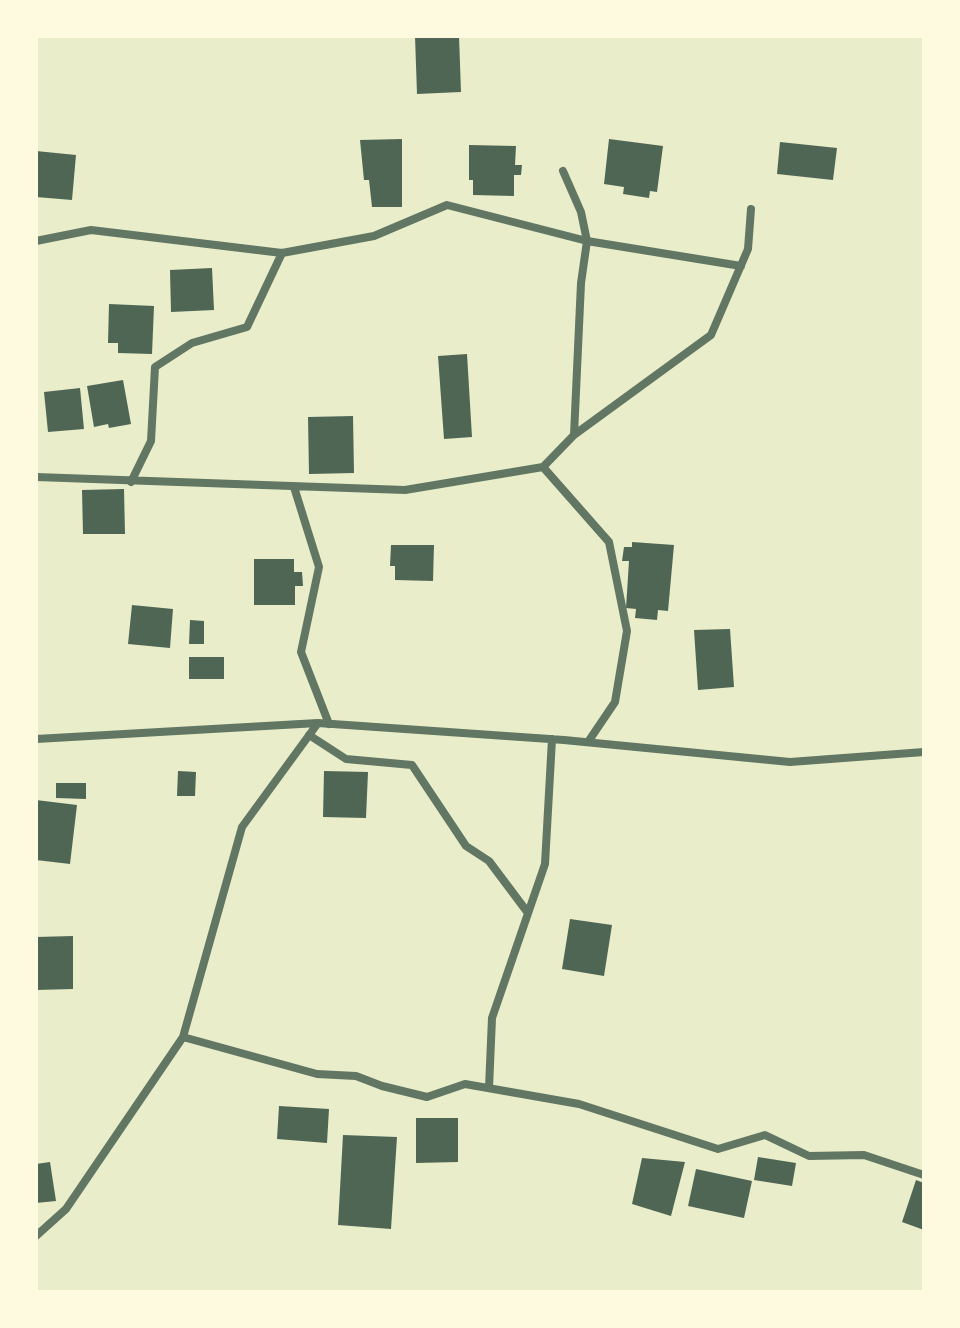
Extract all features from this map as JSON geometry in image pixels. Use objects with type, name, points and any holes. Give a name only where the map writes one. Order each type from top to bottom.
[{"type":"street","points":[[563,171],[581,212],[587,241],[581,283],[574,435]]},
{"type":"street","points":[[36,241],[91,230],[282,253],[374,236],[447,205],[587,241],[741,266]]},
{"type":"street","points":[[36,477],[405,490],[543,467],[574,435],[711,335],[748,249],[751,209]]},
{"type":"street","points":[[131,482],[151,441],[155,367],[192,343],[247,327],[282,253]]},
{"type":"street","points":[[543,467],[609,542],[627,631],[615,702],[588,742]]},
{"type":"street","points":[[294,487],[319,567],[301,652],[329,724]]},
{"type":"street","points":[[36,739],[318,723],[552,739],[790,762],[924,752]]},
{"type":"street","points":[[36,1236],[66,1209],[183,1037],[242,827],[318,723]]},
{"type":"street","points":[[309,735],[346,759],[412,765],[466,846],[489,861],[528,913]]},
{"type":"street","points":[[489,1088],[492,1018],[545,864],[552,739]]},
{"type":"street","points":[[183,1037],[317,1074],[356,1076],[427,1097],[465,1084],[579,1104],[718,1149],[765,1135],[809,1156],[864,1155],[924,1175]]},
{"type":"building","points":[[415,36],[459,36],[461,92],[417,94]]},
{"type":"building","points":[[402,139],[402,207],[372,207],[369,180],[364,180],[360,140]]},
{"type":"building","points":[[609,139],[663,146],[657,192],[650,191],[649,198],[623,194],[624,187],[604,184]]},
{"type":"building","points":[[780,142],[837,148],[833,180],[777,174]]},
{"type":"building","points":[[469,145],[516,146],[515,165],[522,165],[521,175],[514,175],[514,196],[473,195],[473,180],[469,180]]},
{"type":"building","points":[[36,151],[76,155],[72,200],[36,197]]},
{"type":"building","points":[[212,268],[214,310],[171,312],[170,270]]},
{"type":"building","points":[[109,304],[154,306],[152,354],[118,353],[118,343],[108,343]]},
{"type":"building","points":[[467,354],[472,437],[444,439],[438,356]]},
{"type":"building","points":[[123,380],[131,424],[94,427],[87,386]]},
{"type":"building","points":[[80,388],[84,429],[48,432],[44,392]]},
{"type":"building","points":[[353,416],[354,473],[309,474],[308,417]]},
{"type":"building","points":[[124,489],[125,534],[83,534],[82,490]]},
{"type":"building","points":[[632,542],[674,545],[668,611],[658,610],[657,620],[635,618],[636,609],[626,608],[629,561],[622,561],[624,547],[632,547]]},
{"type":"building","points":[[391,545],[434,545],[433,581],[395,580],[395,566],[390,566]]},
{"type":"building","points":[[254,559],[294,559],[294,572],[302,572],[303,586],[295,586],[295,605],[254,605]]},
{"type":"building","points":[[132,605],[173,609],[170,648],[128,644]]},
{"type":"building","points":[[190,620],[204,621],[204,644],[189,644]]},
{"type":"building","points":[[730,629],[734,687],[698,690],[694,630]]},
{"type":"building","points":[[189,657],[224,657],[224,679],[189,679]]},
{"type":"building","points":[[178,771],[196,772],[195,796],[177,796]]},
{"type":"building","points":[[324,771],[368,772],[366,818],[323,817]]},
{"type":"building","points":[[56,783],[86,783],[86,799],[56,798]]},
{"type":"building","points":[[36,800],[77,805],[70,864],[36,860]]},
{"type":"building","points":[[570,919],[612,925],[604,976],[562,969]]},
{"type":"building","points":[[73,936],[73,989],[36,990],[36,937]]},
{"type":"building","points":[[279,1106],[329,1109],[327,1143],[277,1139]]},
{"type":"building","points":[[416,1118],[458,1118],[458,1162],[416,1163]]},
{"type":"building","points":[[343,1135],[397,1137],[391,1229],[338,1225]]},
{"type":"building","points":[[758,1157],[796,1163],[792,1186],[754,1180]]},
{"type":"building","points":[[642,1158],[685,1162],[671,1216],[632,1204]]},
{"type":"building","points":[[50,1162],[56,1201],[36,1203],[36,1164]]},
{"type":"building","points":[[696,1169],[752,1181],[744,1218],[688,1206]]},
{"type":"building","points":[[916,1180],[924,1183],[924,1230],[902,1222]]}]
